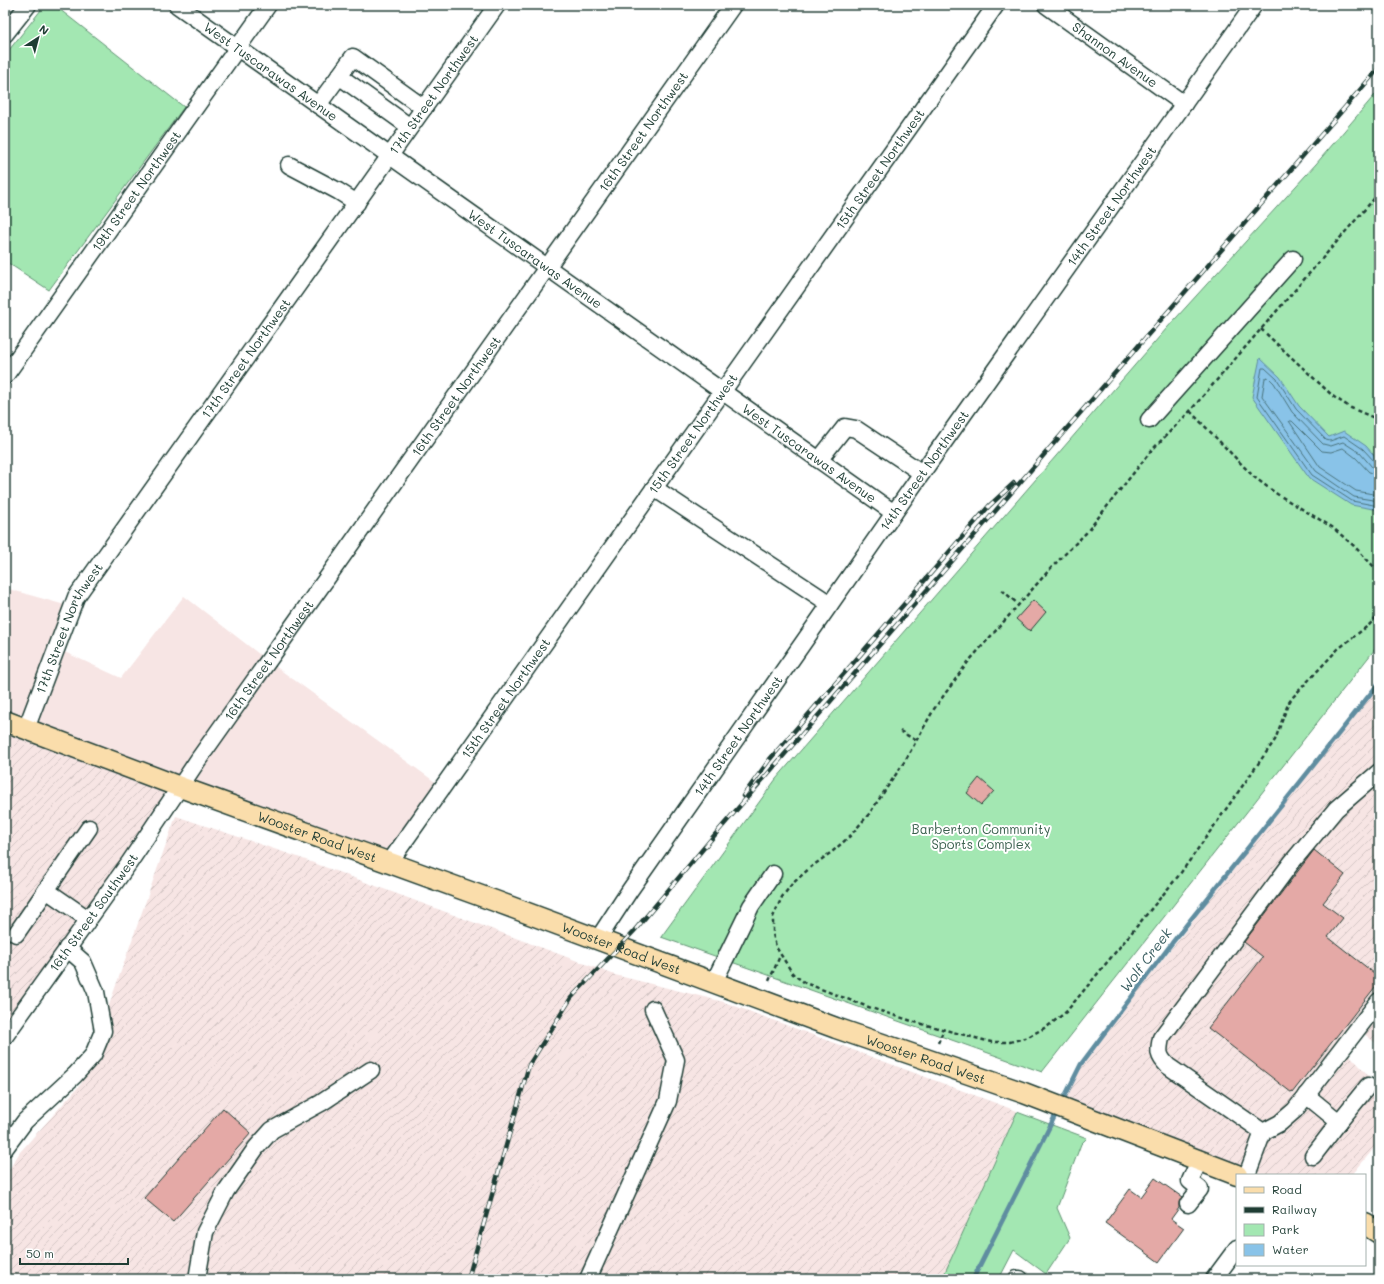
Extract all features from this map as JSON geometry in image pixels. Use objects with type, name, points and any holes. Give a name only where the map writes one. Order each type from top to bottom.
[{"type":"main road","name":"Wooster Road West","points":[[5,721],[180,787],[598,939],[836,1028],[1024,1093],[1236,1175]]},
{"type":"main road","points":[[1366,1225],[1379,1233]]},
{"type":"street","points":[[5,34],[28,5]]},
{"type":"street","name":"West Tuscarawas Avenue","points":[[177,5],[894,513]]},
{"type":"street","name":"19th Street Northwest","points":[[5,376],[268,5]]},
{"type":"street","name":"17th Street Northwest","points":[[26,729],[76,597],[497,5]]},
{"type":"street","name":"16th Street Northwest","points":[[180,787],[546,267],[733,5]]},
{"type":"street","name":"15th Street Northwest","points":[[390,864],[996,5]]},
{"type":"street","name":"Shannon Avenue","points":[[1046,5],[1184,104]]},
{"type":"street","name":"14th Street Northwest","points":[[598,939],[630,890],[922,473],[1254,5]]},
{"type":"street","points":[[318,105],[353,57],[424,108]]},
{"type":"street","points":[[339,76],[410,127]]},
{"type":"street","points":[[289,165],[338,191],[356,203]]},
{"type":"street","points":[[1149,420],[1293,259]]},
{"type":"street","points":[[819,460],[845,427],[856,429],[922,473]]},
{"type":"street","points":[[654,488],[830,604]]},
{"type":"street","points":[[1262,1132],[1168,1066],[1160,1058],[1159,1049],[1161,1038],[1292,862],[1336,809],[1379,772]]},
{"type":"street","name":"16th Street Southwest","points":[[8,1028],[88,919],[180,787]]},
{"type":"street","points":[[16,934],[89,828]]},
{"type":"street","points":[[714,982],[751,906],[773,874]]},
{"type":"street","points":[[46,890],[88,919]]},
{"type":"street","points":[[5,1148],[25,1121],[75,1075],[93,1055],[103,1031],[96,992],[83,962],[67,948]]},
{"type":"street","points":[[1247,1174],[1262,1132],[1280,1123],[1294,1110],[1379,1001]]},
{"type":"street","points":[[588,1279],[668,1101],[676,1060],[653,1008]]},
{"type":"street","points":[[196,1279],[205,1232],[226,1191],[256,1148],[272,1130],[321,1103],[371,1070]]},
{"type":"street","points":[[1313,1156],[1368,1086]]},
{"type":"street","points":[[1306,1095],[1339,1122]]},
{"type":"street","points":[[1188,1204],[1200,1189],[1190,1181],[1199,1161]]},
{"type":"street","points":[[1214,1279],[1236,1249]]},
{"type":"path","points":[[1379,192],[1190,411],[1151,451],[1071,550],[1051,568],[957,675],[934,709],[905,761],[869,814],[850,836],[833,851],[811,866],[792,884],[782,897],[773,917],[773,934],[780,956],[793,974],[805,983],[871,1008],[991,1042],[1010,1042],[1028,1037],[1048,1026],[1066,1012],[1180,874],[1275,740],[1288,704],[1292,698],[1338,649],[1369,625],[1379,615]]},
{"type":"path","points":[[1261,329],[1334,397],[1352,408],[1379,420]]},
{"type":"path","points":[[1190,411],[1254,477],[1277,494],[1332,527],[1354,546],[1379,572]]},
{"type":"path","points":[[1002,590],[1019,605]]},
{"type":"path","points":[[900,731],[917,741]]},
{"type":"path","points":[[769,981],[780,956]]},
{"type":"path","points":[[938,1043],[944,1029]]},
{"type":"shaded area","points":[[5,588],[65,605],[24,721],[5,714]]},
{"type":"shaded area","points":[[184,596],[268,661],[442,787],[389,863],[26,729],[56,648],[121,678]]},
{"type":"shaded area","points":[[1379,683],[1379,1046],[1361,1031],[1348,1053],[1379,1087],[1379,1142],[1353,1174],[1236,1175],[1061,1107],[1081,1064]]},
{"type":"shaded area","points":[[5,720],[180,787],[5,1036]]},
{"type":"shaded area","points":[[176,816],[295,856],[615,975],[724,1002],[1017,1111],[942,1279],[5,1279],[5,1176],[20,1152],[81,1084]]},
{"type":"green space","points":[[45,5],[54,5],[184,107],[49,290],[5,261],[5,55]]},
{"type":"green space","name":"Barberton Community Sports Complex","points":[[1379,90],[1379,644],[1042,1072],[661,937],[776,779],[1167,328],[1316,164]]},
{"type":"green space","points":[[1017,1112],[1087,1138],[1081,1144],[1057,1208],[1070,1238],[1046,1274],[1014,1250],[999,1279],[942,1279]]},
{"type":"water","points":[[1260,358],[1280,377],[1299,406],[1329,437],[1344,431],[1366,446],[1379,461],[1379,510],[1351,505],[1309,478],[1252,397]]},
{"type":"building","points":[[1033,600],[1046,612],[1030,631],[1016,619]]},
{"type":"building","points":[[979,778],[994,791],[981,805],[967,793]]},
{"type":"building","points":[[1314,850],[1345,875],[1323,903],[1343,918],[1328,937],[1379,977],[1379,982],[1292,1093],[1208,1028],[1263,957],[1244,942]]},
{"type":"building","points":[[223,1108],[251,1133],[173,1222],[144,1198]]},
{"type":"building","points":[[1155,1178],[1182,1197],[1179,1202],[1179,1208],[1171,1219],[1184,1228],[1159,1262],[1105,1223],[1130,1189],[1141,1197]]},
{"type":"waterway","name":"Wolf Creek","points":[[1062,1102],[1081,1064],[1172,943],[1379,683]]},
{"type":"waterway","name":"Wolf Creek","points":[[973,1279],[1058,1110]]},
{"type":"railway","points":[[468,1279],[529,1065],[571,998],[634,931],[713,837],[1379,68]]},
{"type":"railway","points":[[743,796],[770,759],[989,506],[1014,483]]}]
